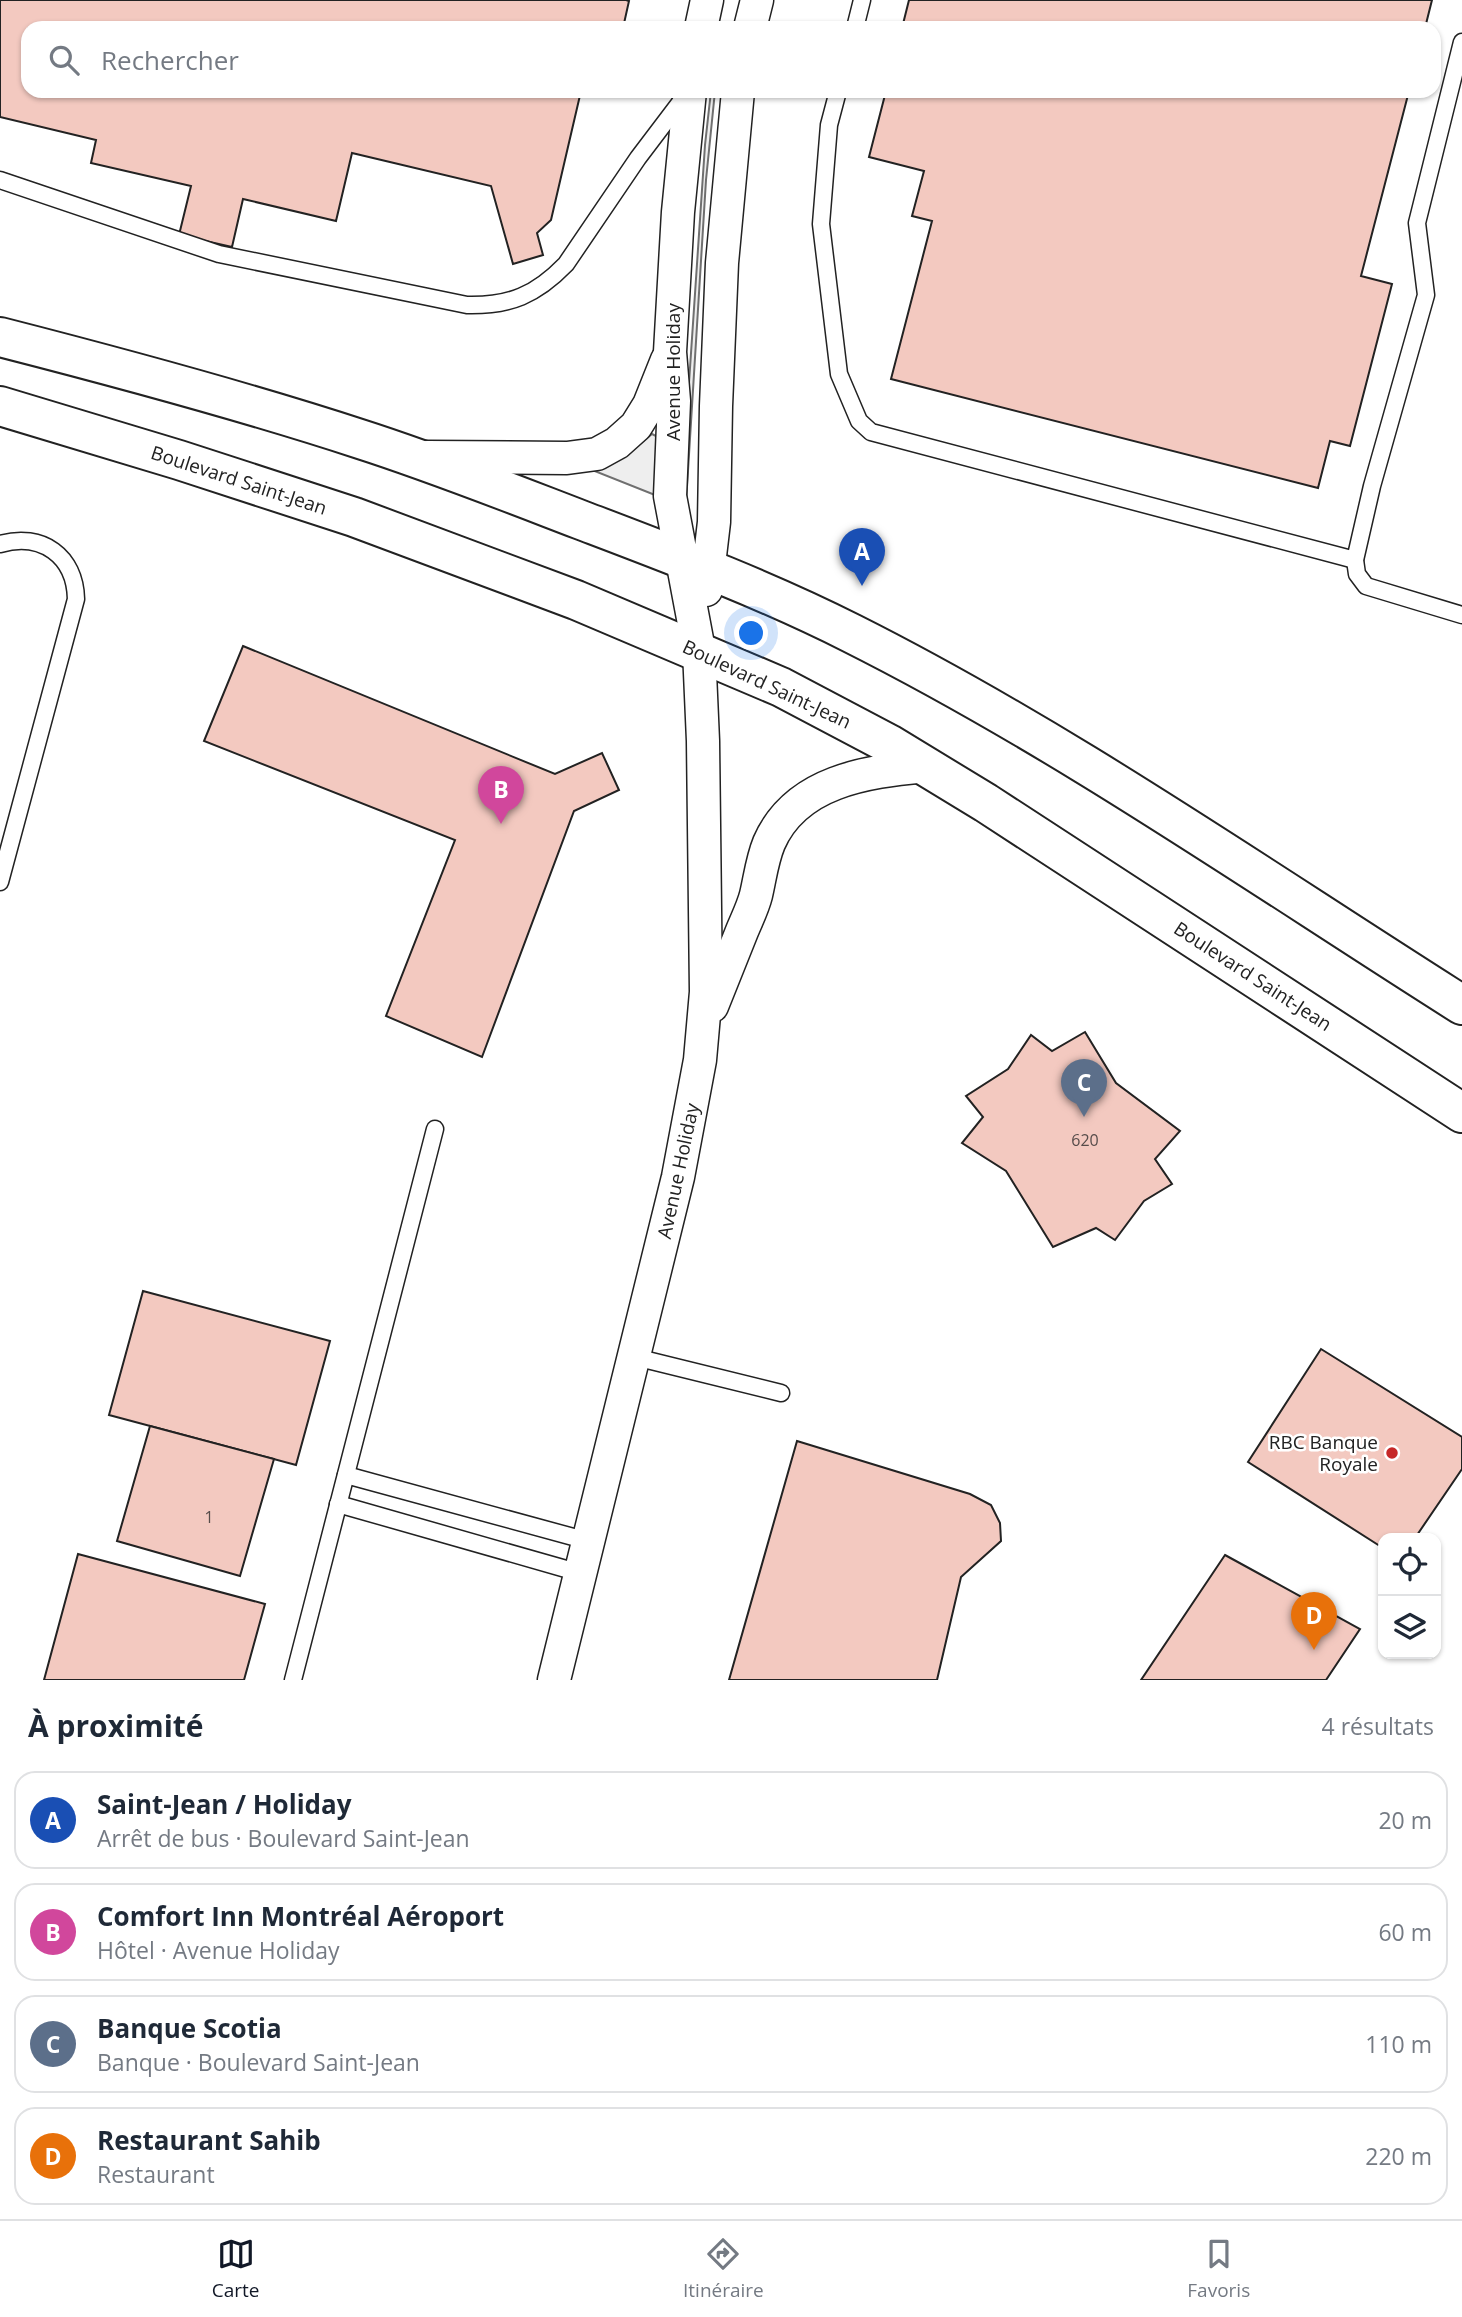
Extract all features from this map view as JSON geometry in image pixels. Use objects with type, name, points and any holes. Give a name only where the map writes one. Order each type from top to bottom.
[{"type":"main road","points":[[0,337],[202,390],[414,457],[694,563],[852,633],[984,706],[1282,887],[1462,1005]]},
{"type":"main road","name":"Boulevard Saint-Jean","points":[[0,406],[354,517],[576,600],[699,650],[814,703],[925,765],[1462,1113]]},
{"type":"street","points":[[702,21],[707,0]]},
{"type":"street","points":[[752,21],[757,0]]},
{"type":"street","name":"Avenue Holiday","points":[[554,1680],[687,1139],[704,1027],[706,950],[703,741],[694,563],[670,496],[674,401],[670,352],[678,212],[688,98]]},
{"type":"street","name":"Avenue Holiday","points":[[694,563],[714,522],[722,263],[737,98]]},
{"type":"street","points":[[414,457],[568,458],[597,454],[617,443],[643,416],[670,352]]},
{"type":"street","points":[[704,1027],[756,896],[769,844],[784,819],[809,796],[842,779],[874,771],[925,765]]},
{"type":"lane","points":[[857,21],[862,0]]},
{"type":"lane","points":[[1462,42],[1417,223],[1426,295],[1354,560],[1357,574],[1366,586],[1462,615]]},
{"type":"lane","points":[[0,180],[219,254],[467,305],[492,306],[526,295],[554,276],[566,264],[638,158],[684,98]]},
{"type":"lane","points":[[836,98],[829,125],[821,224],[839,374],[859,421],[871,432],[1354,560]]},
{"type":"lane","points":[[0,544],[32,542],[48,547],[63,558],[76,584],[76,599],[0,882]]},
{"type":"lane","points":[[293,1680],[435,1129]]},
{"type":"lane","points":[[635,1357],[781,1393]]},
{"type":"lane","points":[[346,1475],[588,1541]]},
{"type":"lane","points":[[338,1504],[580,1573]]},
{"type":"shaded area","points":[[710,98],[714,98],[706,180],[686,503],[683,472]]},
{"type":"shaded area","points":[[652,434],[660,438],[660,497],[592,470],[626,455]]},
{"type":"building","points":[[0,0],[629,1],[625,21],[21,21],[21,98],[579,98],[551,220],[537,233],[543,255],[513,264],[491,186],[352,153],[336,221],[243,199],[232,247],[179,235],[191,186],[91,163],[96,140],[0,117]]},
{"type":"building","points":[[909,0],[1432,0],[1427,21],[904,21]]},
{"type":"building","points":[[884,98],[1407,98],[1361,276],[1392,284],[1350,446],[1330,441],[1318,488],[891,379],[932,221],[912,216],[924,171],[869,157]]},
{"type":"building","points":[[243,646],[555,774],[602,753],[619,790],[574,811],[482,1057],[386,1016],[455,840],[204,741]]},
{"type":"building","points":[[1085,1032],[1116,1083],[1180,1131],[1155,1159],[1172,1184],[1144,1201],[1115,1240],[1096,1228],[1053,1247],[1006,1171],[962,1143],[983,1117],[966,1096],[1008,1069],[1031,1035],[1052,1051]]},
{"type":"building","points":[[143,1291],[330,1341],[296,1465],[109,1415]]},
{"type":"building","points":[[1321,1349],[1462,1437],[1462,1469],[1418,1533],[1378,1533],[1378,1545],[1248,1462]]},
{"type":"building","points":[[150,1426],[274,1459],[240,1576],[117,1541]]},
{"type":"building","points":[[797,1441],[970,1494],[991,1505],[1000,1523],[1001,1541],[961,1577],[937,1680],[729,1680]]},
{"type":"building","points":[[78,1554],[265,1604],[244,1680],[44,1680]]},
{"type":"building","points":[[1225,1555],[1360,1629],[1326,1680],[1141,1680]]},
{"type":"place","name":"Saint-Jean / Holiday","points":[[862,586]]},
{"type":"place","name":"Comfort Inn Montréal Aéroport","points":[[501,824]]},
{"type":"place","name":"Banque Scotia","points":[[1084,1117]]},
{"type":"place","name":"RBC Banque Royale","points":[[1392,1453]]},
{"type":"place","name":"Restaurant Sahib","points":[[1314,1650]]}]
